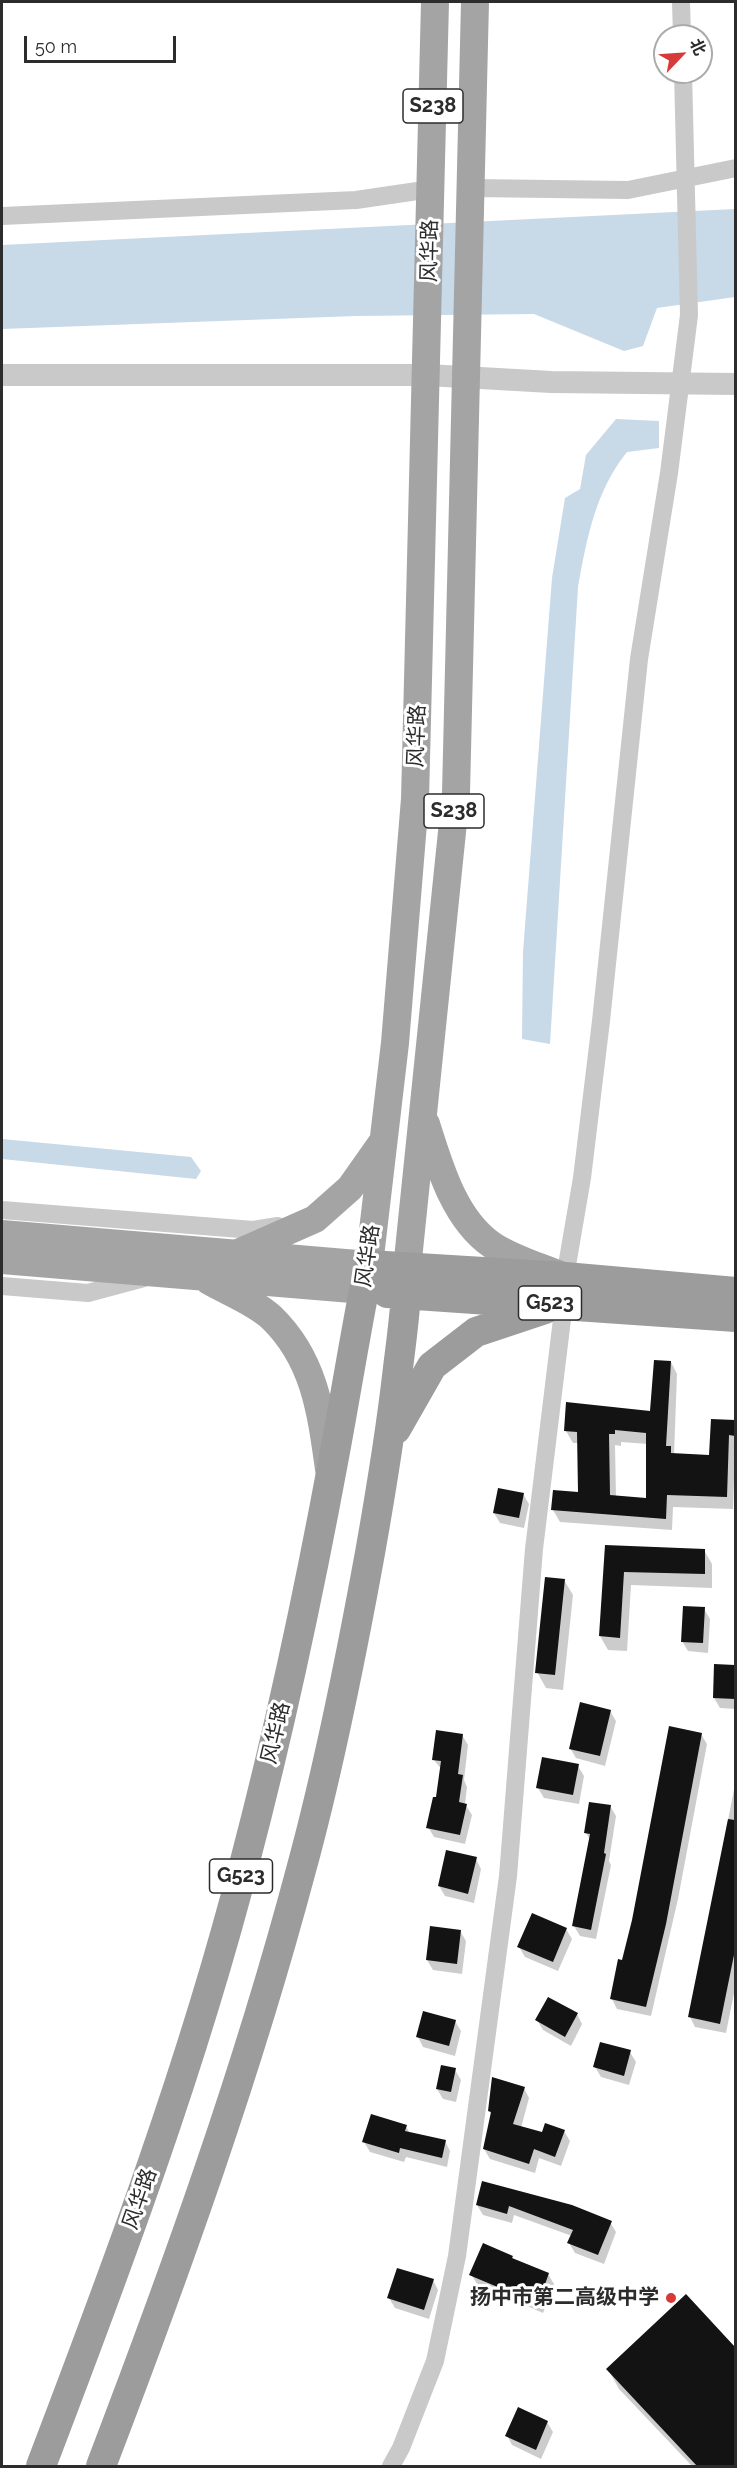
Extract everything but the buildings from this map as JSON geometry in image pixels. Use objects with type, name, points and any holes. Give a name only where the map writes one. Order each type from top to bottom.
[{"type":"highway","name":"G523","points":[[366,1278],[564,1290],[735,1292]]},
{"type":"highway","name":"风华路","points":[[41,2466],[110,2286],[201,2020],[248,1849],[303,1617],[366,1278]]},
{"type":"highway","name":"风华路","points":[[101,2466],[166,2297],[214,2160],[256,2029],[299,1878],[357,1622],[390,1439],[407,1282]]},
{"type":"highway","name":"G523","points":[[564,1290],[735,1317]]},
{"type":"highway","points":[[390,1439],[432,1366],[476,1332],[564,1290]]},
{"type":"main road","name":"风华路","points":[[366,1278],[395,1043],[415,799],[428,365],[435,2]]},
{"type":"main road","name":"风华路","points":[[407,1282],[456,793],[475,2]]},
{"type":"main road","points":[[431,200],[472,197]]},
{"type":"main road","points":[[423,1112],[440,1169],[459,1210],[491,1245],[564,1290]]},
{"type":"main road","points":[[236,1254],[315,1219],[350,1188],[383,1140]]},
{"type":"main road","points":[[2,1234],[236,1254],[366,1278]]},
{"type":"main road","points":[[2,1260],[202,1276],[366,1278]]},
{"type":"main road","points":[[202,1276],[271,1317],[303,1355],[321,1414],[330,1476]]},
{"type":"street","points":[[681,2],[682,24]]},
{"type":"street","points":[[391,2466],[401,2448],[435,2361],[457,2256],[508,1876],[534,1549],[564,1290],[582,1178],[601,1022],[639,659],[689,315],[683,84]]},
{"type":"street","points":[[472,197],[628,190],[686,180],[735,168]]},
{"type":"street","points":[[2,216],[356,200],[431,200]]},
{"type":"street","points":[[2,375],[468,364],[551,382],[735,384]]},
{"type":"street","points":[[2,1210],[253,1230],[315,1219]]},
{"type":"street","points":[[2,1286],[88,1293],[160,1273]]},
{"type":"water","points":[[735,209],[735,297],[657,308],[643,346],[624,351],[534,314],[356,316],[2,329],[2,245]]},
{"type":"water","points":[[616,419],[659,421],[659,448],[627,452],[616,467],[594,516],[578,587],[550,1044],[522,1039],[523,952],[552,578],[565,498],[580,489],[586,455]]},
{"type":"water","points":[[2,1139],[191,1157],[201,1171],[196,1179],[2,1159]]},
{"type":"place","name":"扬中市第二高级中学","points":[[671,2298]]}]
